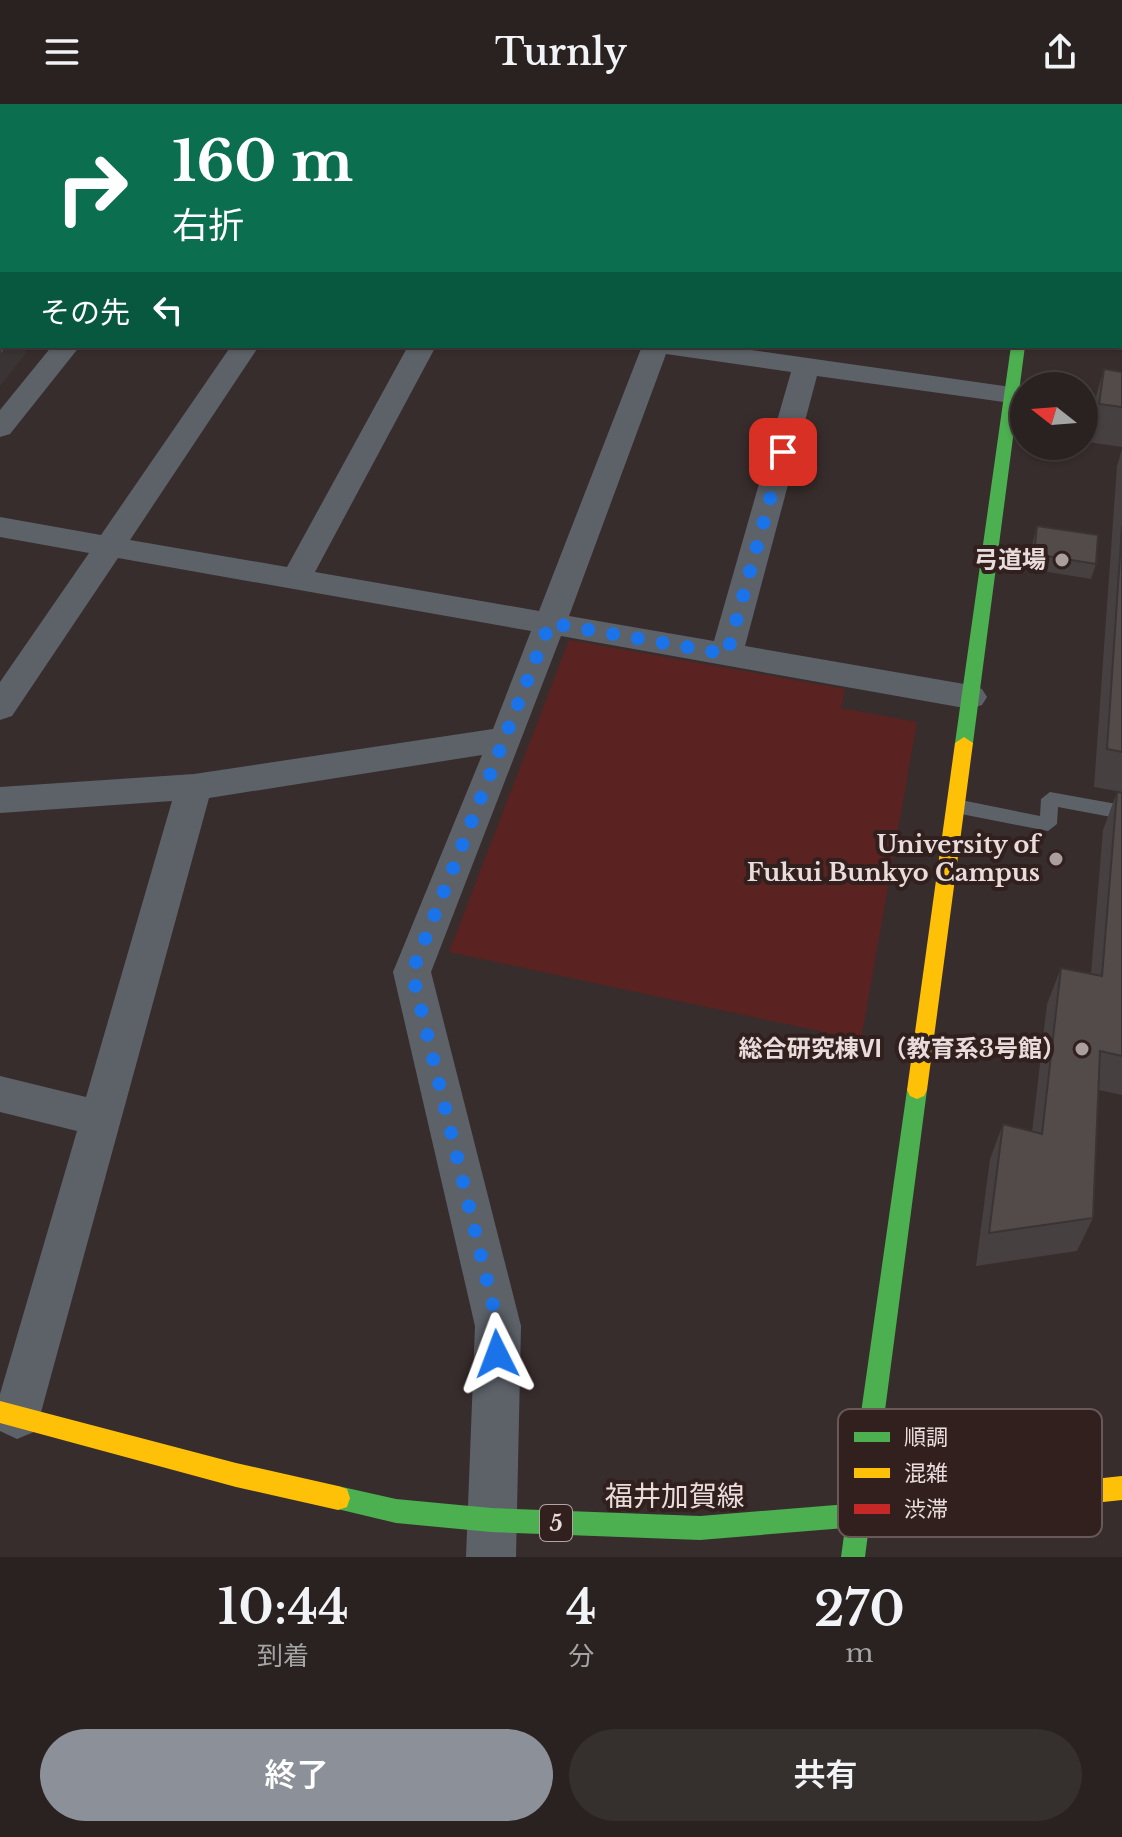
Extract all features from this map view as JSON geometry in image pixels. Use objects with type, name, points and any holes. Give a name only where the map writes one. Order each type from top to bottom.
[{"type":"street","points":[[0,428],[64,348]]},
{"type":"street","points":[[0,708],[244,348]]},
{"type":"street","points":[[296,579],[421,348]]},
{"type":"street","points":[[491,1538],[498,1326],[412,972],[506,739],[655,348]]},
{"type":"street","points":[[680,348],[1010,392]]},
{"type":"street","points":[[1017,372],[1018,348]]},
{"type":"street","points":[[727,654],[806,366]]},
{"type":"street","points":[[874,1409],[970,697],[1010,433]]},
{"type":"street","points":[[0,527],[970,697]]},
{"type":"street","points":[[0,800],[194,787],[506,739]]},
{"type":"street","points":[[9,1414],[102,1119],[194,787]]},
{"type":"street","points":[[0,1094],[102,1119]]},
{"type":"street","name":"福井加賀線","points":[[9,1414],[236,1475],[396,1511],[491,1538],[838,1517]]},
{"type":"street","name":"福井加賀線","points":[[1102,1490],[1122,1488]]},
{"type":"street","points":[[853,1557],[856,1537]]},
{"type":"lane","points":[[1098,404],[1122,407]]},
{"type":"lane","points":[[956,806],[1048,824],[1050,799],[1122,812]]},
{"type":"shaded area","points":[[569,640],[845,689],[841,708],[917,722],[861,1040],[449,952]]},
{"type":"building","points":[[1104,369],[1122,372],[1122,407],[1099,404]]},
{"type":"building","points":[[1037,526],[1098,535],[1096,564],[1034,554]]},
{"type":"building","points":[[1122,526],[1122,752],[1107,749]]},
{"type":"building","name":"総合研究棟Ⅵ（教育系3号館）","points":[[1117,792],[1122,793],[1122,1056],[1100,1051],[1093,1218],[989,1233],[1003,1124],[1042,1134],[1061,968],[1102,976]]},
{"type":"traffic: fast","points":[[964,743],[1018,348]]},
{"type":"traffic: fast","points":[[873,1409],[917,1090]]},
{"type":"traffic: fast","points":[[338,1498],[396,1511],[491,1520],[700,1528],[838,1517]]},
{"type":"traffic: fast","points":[[853,1557],[856,1537]]},
{"type":"traffic: slow","points":[[917,1090],[964,743]]},
{"type":"traffic: slow","points":[[0,1412],[236,1475],[338,1498]]},
{"type":"traffic: slow","points":[[1102,1490],[1122,1488]]},
{"type":"place","name":"弓道場","points":[[1062,560]]},
{"type":"place","name":"University of Fukui Bunkyo Campus","points":[[1056,859]]},
{"type":"place","name":"総合研究棟Ⅵ（教育系3号館）","points":[[1082,1049]]},
{"type":"route","points":[[497,1354],[498,1326],[412,972],[550,623],[727,654],[783,452]]}]
